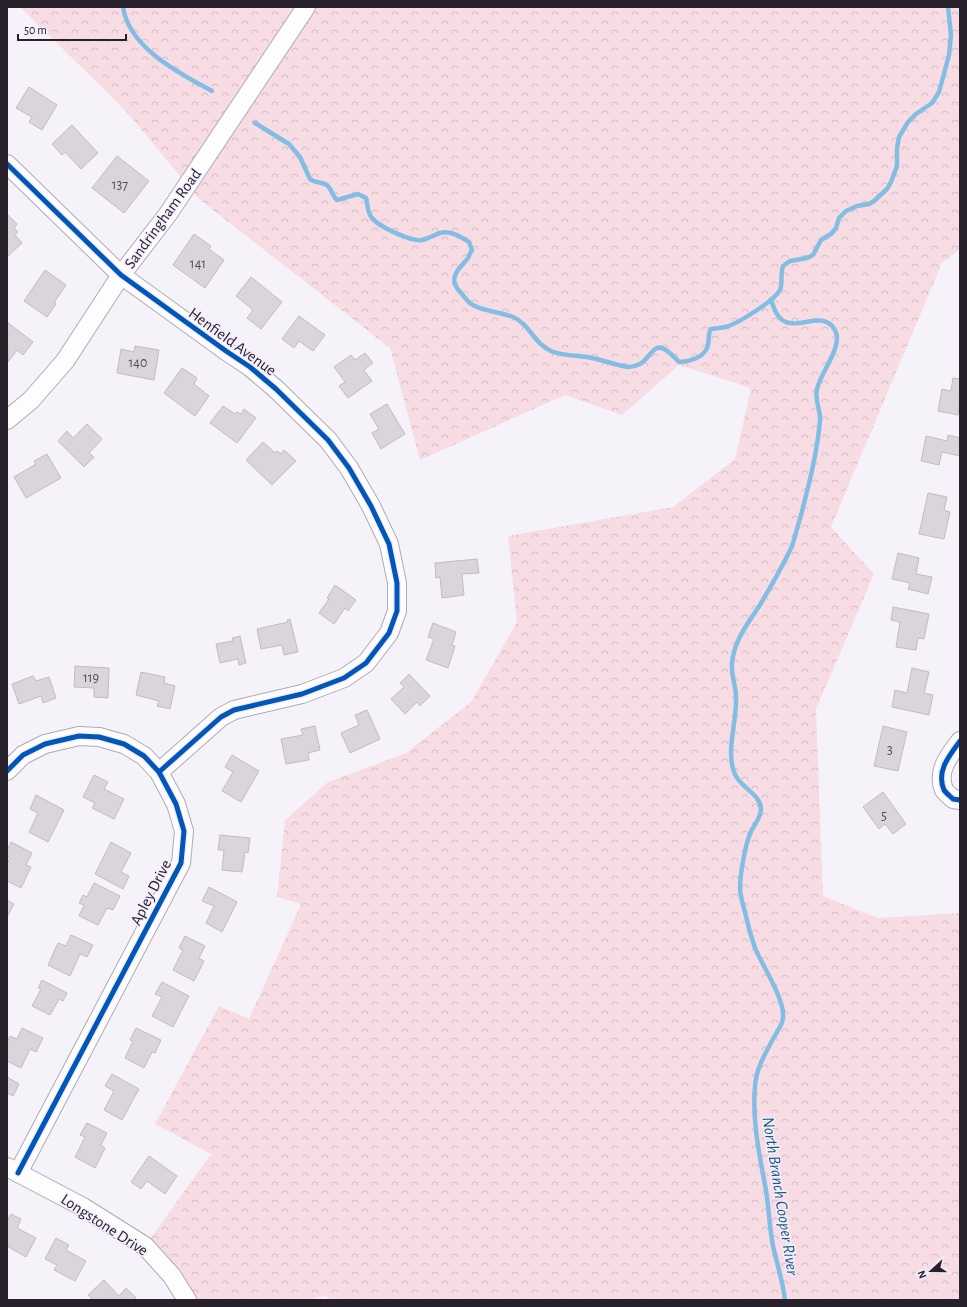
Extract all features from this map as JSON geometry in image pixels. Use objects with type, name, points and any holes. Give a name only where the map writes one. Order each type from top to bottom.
[{"type":"street","name":"Sandringham Road","points":[[7,420],[31,400],[64,361],[121,275],[168,214],[306,7]]},
{"type":"street","name":"Henfield Avenue","points":[[7,164],[121,275],[250,367],[276,389],[328,440],[349,468],[371,506],[389,544],[397,583],[397,612],[389,632],[366,663],[344,678],[302,694],[234,710],[221,717],[159,772]]},
{"type":"street","name":"Apley Drive","points":[[7,771],[23,755],[45,744],[79,736],[99,737],[124,744],[144,756],[159,772],[176,804],[184,831],[181,863],[13,1170]]},
{"type":"street","points":[[960,741],[945,761],[941,776],[944,790],[953,799],[960,800]]},
{"type":"street","name":"Longstone Drive","points":[[13,1170],[83,1207],[145,1246],[172,1276],[187,1300]]},
{"type":"green space","points":[[20,7],[960,7],[960,249],[942,263],[831,527],[874,574],[816,709],[823,896],[878,918],[960,913],[960,1300],[333,1300],[325,1296],[304,1300],[187,1300],[145,1246],[211,1154],[155,1124],[219,1006],[249,1019],[301,904],[277,897],[285,820],[328,782],[406,753],[471,702],[517,622],[508,536],[673,507],[735,459],[751,388],[679,365],[622,415],[565,395],[420,460],[390,348],[199,199],[126,111]]},
{"type":"building","points":[[29,87],[57,105],[42,130],[29,122],[32,117],[16,108]]},
{"type":"building","points":[[72,125],[98,153],[81,169],[65,152],[62,155],[52,144]]},
{"type":"building","points":[[117,156],[149,181],[124,213],[92,188]]},
{"type":"building","points":[[7,214],[17,224],[14,228],[18,232],[15,235],[22,243],[7,257]]},
{"type":"building","points":[[194,234],[211,246],[209,249],[224,260],[205,288],[173,265]]},
{"type":"building","points":[[45,270],[66,285],[47,317],[24,301]]},
{"type":"building","points":[[251,277],[282,302],[261,329],[247,318],[253,310],[236,296]]},
{"type":"building","points":[[299,316],[325,335],[313,351],[299,341],[294,348],[282,339]]},
{"type":"building","points":[[7,322],[33,342],[23,355],[17,350],[8,362]]},
{"type":"building","points":[[135,346],[159,350],[154,380],[117,373],[121,349],[134,352]]},
{"type":"building","points":[[365,353],[373,363],[364,370],[372,381],[348,398],[339,386],[345,382],[334,367],[351,355],[355,360]]},
{"type":"building","points":[[182,368],[197,378],[194,384],[209,396],[195,416],[164,393]]},
{"type":"building","points":[[953,378],[960,379],[960,401],[958,415],[938,411],[942,389],[951,391]]},
{"type":"building","points":[[387,404],[405,434],[381,449],[372,433],[379,429],[370,414]]},
{"type":"building","points":[[223,406],[235,414],[237,412],[241,414],[244,409],[256,418],[237,443],[210,423]]},
{"type":"building","points":[[87,424],[102,439],[89,453],[94,457],[84,467],[58,441],[67,431],[73,438]]},
{"type":"building","points":[[948,435],[960,438],[960,456],[942,452],[939,465],[921,461],[926,436],[947,441]]},
{"type":"building","points":[[263,442],[275,453],[277,451],[281,454],[284,450],[296,461],[272,485],[246,460]]},
{"type":"building","points":[[47,454],[61,478],[26,498],[14,477],[36,464],[34,461]]},
{"type":"building","points":[[928,493],[947,497],[944,510],[950,512],[944,539],[919,534]]},
{"type":"building","points":[[898,553],[919,558],[916,574],[932,577],[928,594],[908,589],[910,583],[892,579]]},
{"type":"building","points":[[477,559],[479,573],[462,574],[464,595],[442,598],[440,577],[436,578],[435,563]]},
{"type":"building","points":[[335,585],[356,600],[348,611],[345,608],[334,624],[319,613],[329,599],[327,598]]},
{"type":"building","points":[[893,607],[929,614],[924,639],[918,638],[916,650],[896,647],[900,622],[891,620]]},
{"type":"building","points":[[290,619],[298,652],[284,655],[282,645],[261,649],[257,629],[288,622],[287,620]]},
{"type":"building","points":[[433,623],[456,632],[452,645],[455,646],[448,668],[426,660],[434,639],[428,637]]},
{"type":"building","points":[[240,636],[246,663],[239,665],[238,659],[220,663],[216,644],[233,641],[232,638]]},
{"type":"building","points":[[75,666],[109,668],[108,698],[94,697],[94,688],[74,687]]},
{"type":"building","points":[[912,668],[929,672],[924,693],[933,695],[929,715],[892,707],[895,690],[907,693]]},
{"type":"building","points":[[141,672],[165,677],[164,683],[175,686],[170,709],[157,706],[159,701],[136,695]]},
{"type":"building","points":[[409,674],[430,696],[420,706],[417,702],[405,714],[391,699],[404,687],[400,683]]},
{"type":"building","points":[[33,676],[36,681],[49,677],[56,698],[43,703],[41,696],[19,704],[12,684]]},
{"type":"building","points":[[367,710],[380,739],[350,753],[341,733],[359,725],[355,715]]},
{"type":"building","points":[[315,726],[320,750],[308,753],[309,760],[286,764],[281,739],[303,735],[301,729]]},
{"type":"building","points":[[883,726],[907,732],[898,771],[874,766]]},
{"type":"building","points":[[232,755],[259,771],[241,802],[222,791],[233,772],[225,767]]},
{"type":"building","points":[[94,775],[108,782],[104,789],[124,799],[114,819],[92,808],[95,803],[83,797]]},
{"type":"building","points":[[883,792],[906,824],[893,834],[885,824],[879,829],[863,807]]},
{"type":"building","points":[[36,795],[64,810],[48,842],[29,832],[38,813],[30,809]]},
{"type":"building","points":[[220,835],[250,838],[248,853],[245,852],[242,872],[222,870],[224,850],[218,850]]},
{"type":"building","points":[[11,842],[32,853],[26,865],[31,867],[21,888],[7,881],[7,863],[10,858],[7,856],[7,851]]},
{"type":"building","points":[[111,842],[131,853],[121,872],[129,876],[123,889],[95,874]]},
{"type":"building","points":[[94,883],[120,896],[113,910],[107,908],[98,925],[79,916],[84,905],[79,903],[83,895],[87,897]]},
{"type":"building","points":[[209,887],[237,902],[222,932],[206,923],[214,906],[202,901]]},
{"type":"building","points":[[7,900],[14,904],[7,917]]},
{"type":"building","points":[[71,935],[93,945],[87,957],[80,954],[70,976],[48,965],[58,943],[66,946]]},
{"type":"building","points":[[185,936],[205,946],[199,958],[204,961],[194,981],[173,970],[183,950],[179,948]]},
{"type":"building","points":[[42,980],[67,993],[63,1001],[59,999],[50,1015],[32,1006],[41,989],[38,988]]},
{"type":"building","points":[[162,982],[189,996],[173,1027],[152,1016],[162,997],[155,994]]},
{"type":"building","points":[[22,1028],[43,1038],[36,1052],[30,1049],[21,1068],[7,1061],[7,1043],[10,1036],[17,1039]]},
{"type":"building","points":[[136,1028],[161,1040],[155,1053],[152,1052],[144,1068],[125,1058],[133,1041],[130,1040]]},
{"type":"building","points":[[112,1074],[139,1089],[122,1120],[104,1110],[114,1091],[105,1086]]},
{"type":"building","points":[[7,1077],[19,1084],[13,1096],[7,1093]]},
{"type":"building","points":[[87,1123],[107,1133],[101,1145],[105,1148],[95,1168],[75,1157],[85,1137],[80,1135]]},
{"type":"building","points":[[149,1156],[177,1176],[165,1194],[147,1181],[141,1189],[131,1182]]},
{"type":"building","points":[[11,1214],[21,1219],[17,1228],[36,1238],[26,1257],[7,1246],[7,1221]]},
{"type":"building","points":[[56,1238],[69,1245],[66,1250],[86,1261],[75,1281],[54,1270],[57,1265],[45,1259]]},
{"type":"building","points":[[104,1280],[119,1296],[126,1288],[136,1298],[134,1300],[93,1300],[88,1295]]},
{"type":"waterway","points":[[123,7],[127,22],[145,47],[157,58],[212,91]]},
{"type":"waterway","points":[[255,123],[289,144],[300,157],[310,179],[327,185],[337,200],[358,194],[366,198],[370,216],[381,226],[411,239],[422,240],[440,233],[448,232],[455,234],[469,242],[472,250],[468,258],[456,273],[454,280],[458,289],[473,305],[484,310],[508,315],[519,320],[545,348],[560,354],[582,356],[628,367],[640,364],[653,351],[659,348],[666,350],[679,362],[687,361],[699,357],[705,351],[708,346],[711,329],[727,327],[749,315],[771,300],[780,290],[783,266],[790,261],[807,258],[813,255],[821,240],[831,234],[836,228],[839,218],[846,211],[857,206],[869,204],[887,189],[897,166],[897,148],[899,137],[908,122],[916,114],[932,103],[939,92],[949,55],[951,35],[948,7]]},
{"type":"waterway","name":"North Branch Cooper River","points":[[771,299],[776,313],[783,321],[791,323],[817,321],[826,322],[833,327],[837,337],[832,357],[822,376],[816,393],[820,417],[817,446],[812,471],[792,546],[760,605],[738,640],[732,664],[736,706],[731,760],[735,775],[757,799],[760,803],[761,809],[760,816],[751,831],[746,846],[741,876],[741,895],[755,948],[780,999],[783,1014],[781,1024],[759,1068],[756,1080],[754,1111],[773,1246],[785,1300]]},
{"type":"cycle path","points":[[7,164],[121,275],[250,367],[276,389],[328,440],[349,468],[371,506],[389,544],[397,583],[397,611],[389,633],[366,663],[344,678],[302,694],[234,710],[221,717],[159,772]]},
{"type":"cycle path","points":[[7,771],[23,755],[45,744],[79,736],[99,737],[124,744],[144,756],[159,772],[176,804],[184,831],[181,863],[18,1173]]},
{"type":"cycle path","points":[[960,741],[948,758],[942,776],[944,790],[953,799],[960,800]]}]
